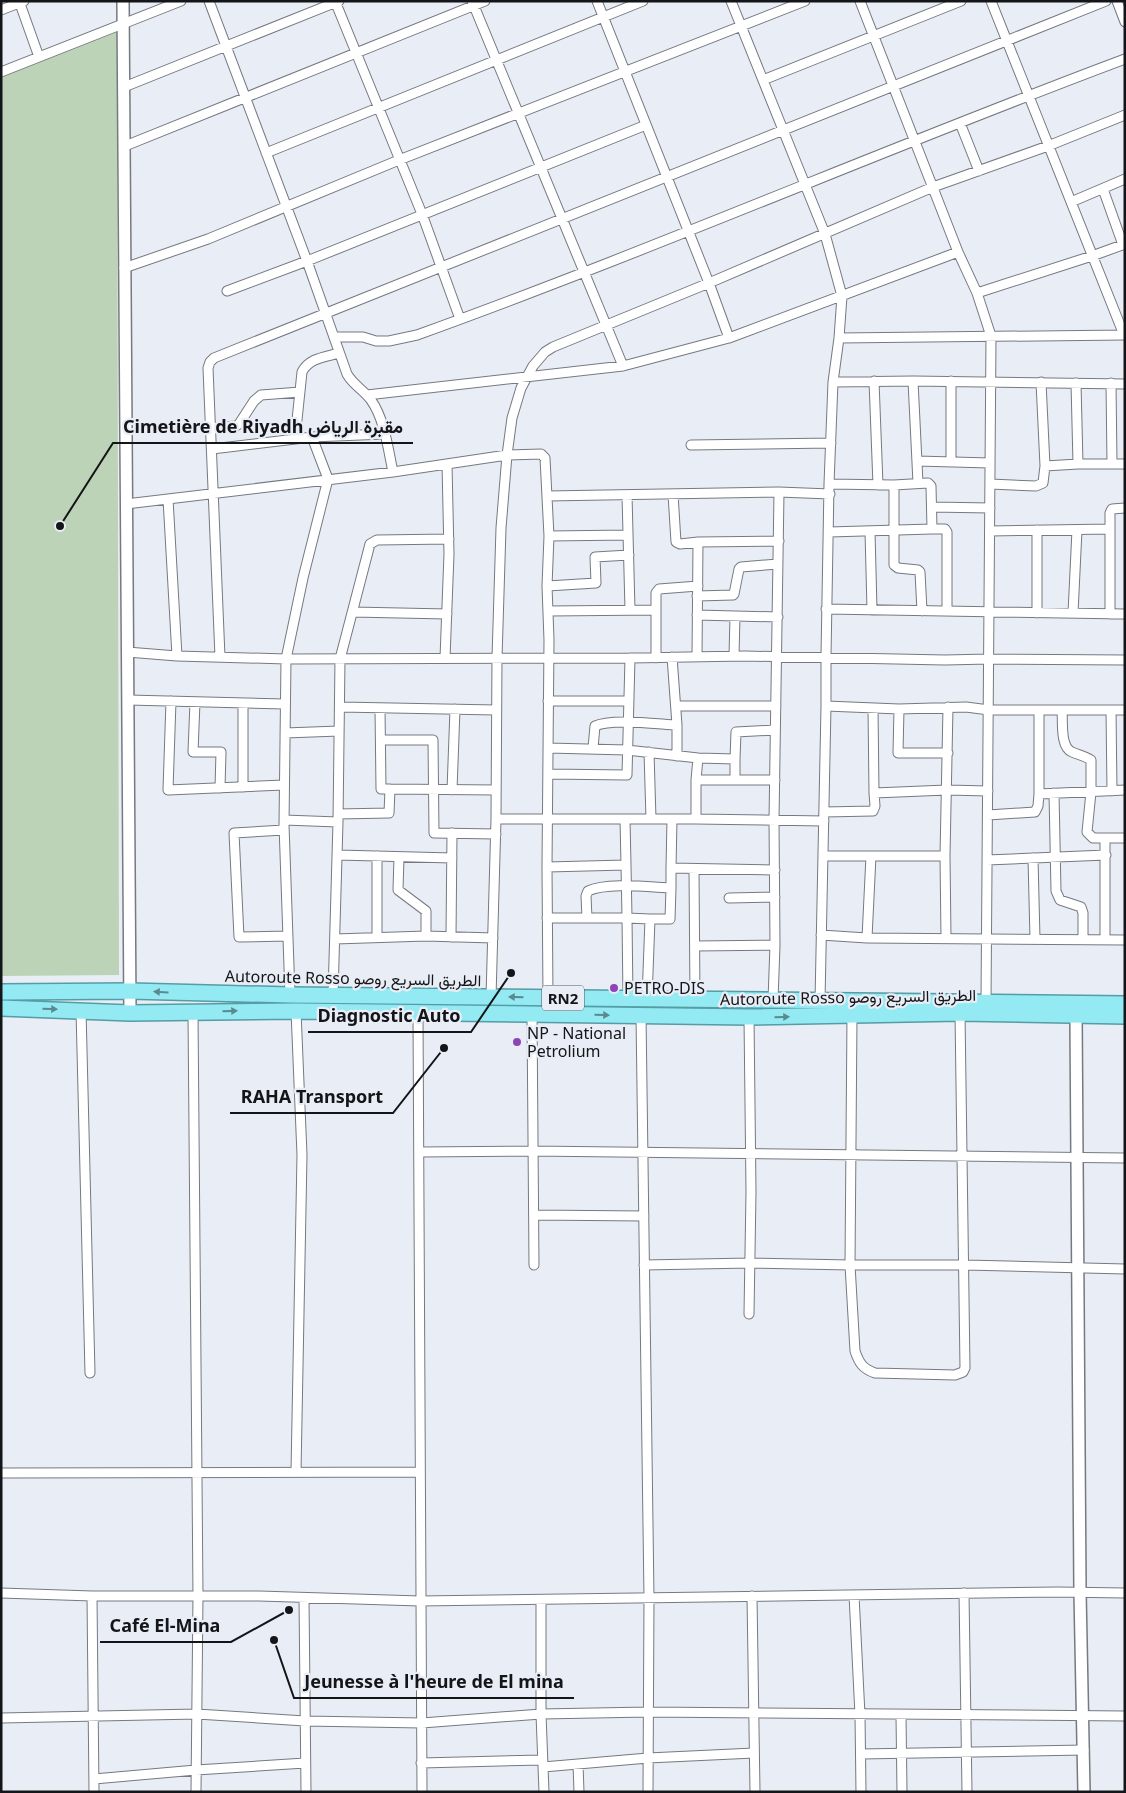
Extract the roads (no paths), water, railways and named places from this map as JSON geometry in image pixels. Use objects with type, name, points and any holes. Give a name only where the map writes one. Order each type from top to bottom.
[{"type":"highway","name":"Autoroute Rosso الطريق السريع روصو","points":[[1,992],[130,991],[290,995],[1125,1004]]},
{"type":"highway","name":"Autoroute Rosso الطريق السريع روصو","points":[[1,1008],[130,1013],[296,1011],[749,1017],[960,1013],[1125,1016]]},
{"type":"street","points":[[123,1],[130,1013]]},
{"type":"street","points":[[1,72],[181,1]]},
{"type":"street","points":[[209,1],[350,381],[366,395],[374,406],[384,434],[392,472]]},
{"type":"street","points":[[125,146],[473,4],[485,1]]},
{"type":"street","points":[[597,1],[729,338]]},
{"type":"street","points":[[266,153],[643,1]]},
{"type":"street","points":[[731,1],[825,234],[842,296],[833,382],[829,484],[820,1001]]},
{"type":"street","points":[[124,268],[208,239],[399,160],[805,1]]},
{"type":"street","points":[[860,1],[958,252],[978,293],[991,336],[986,1002]]},
{"type":"street","points":[[762,80],[961,1]]},
{"type":"street","points":[[839,338],[1124,335],[990,1]]},
{"type":"street","points":[[220,657],[208,368],[214,358],[1106,1]]},
{"type":"street","points":[[1117,1],[1125,22]]},
{"type":"street","points":[[1,10],[21,2],[39,57]]},
{"type":"street","points":[[124,87],[336,2],[443,267],[460,319]]},
{"type":"street","points":[[473,4],[605,327],[623,366]]},
{"type":"street","points":[[334,337],[389,341],[416,335],[583,272],[1028,95],[1125,59]]},
{"type":"street","points":[[491,997],[496,834],[496,710],[501,528],[507,456],[516,399],[526,377],[545,352],[553,347],[605,327],[932,187],[1048,146],[1125,115]]},
{"type":"street","points":[[960,123],[979,171]]},
{"type":"street","points":[[227,291],[307,261],[646,125]]},
{"type":"street","points":[[1071,202],[1125,179]]},
{"type":"street","points":[[978,293],[1124,244],[1103,188]]},
{"type":"street","points":[[366,395],[623,366],[729,338],[958,252]]},
{"type":"street","points":[[295,439],[302,372],[311,361],[339,353]]},
{"type":"street","points":[[833,382],[874,380],[1125,384]]},
{"type":"street","points":[[874,380],[878,485]]},
{"type":"street","points":[[913,381],[918,483]]},
{"type":"street","points":[[951,381],[952,462]]},
{"type":"street","points":[[990,484],[1044,483],[1045,466],[1041,382]]},
{"type":"street","points":[[1076,383],[1078,464]]},
{"type":"street","points":[[1111,383],[1112,464]]},
{"type":"street","points":[[211,428],[236,426],[254,401],[261,395],[300,392]]},
{"type":"street","points":[[212,449],[312,437],[384,434]]},
{"type":"street","points":[[290,995],[284,825],[286,659],[303,578],[328,479],[312,437]]},
{"type":"street","points":[[691,446],[831,443]]},
{"type":"street","points":[[126,504],[507,456],[541,454],[546,458],[549,536],[547,586],[548,998]]},
{"type":"street","points":[[917,462],[990,463]]},
{"type":"street","points":[[445,658],[449,539],[448,464]]},
{"type":"street","points":[[1045,466],[1125,464]]},
{"type":"street","points":[[829,484],[894,485],[928,483],[931,486],[932,529]]},
{"type":"street","points":[[894,485],[893,531],[895,567],[918,570],[920,572],[922,611]]},
{"type":"street","points":[[548,496],[779,492],[830,494]]},
{"type":"street","points":[[773,1000],[779,492]]},
{"type":"street","points":[[673,494],[676,542],[680,544],[779,541]]},
{"type":"street","points":[[627,495],[630,610]]},
{"type":"street","points":[[168,499],[178,656]]},
{"type":"street","points":[[932,507],[990,508]]},
{"type":"street","points":[[1110,614],[1110,513],[1112,509],[1125,508]]},
{"type":"street","points":[[829,532],[945,528],[947,532],[947,611]]},
{"type":"street","points":[[990,531],[1109,529]]},
{"type":"street","points":[[1037,530],[1037,613]]},
{"type":"street","points":[[1072,613],[1077,530]]},
{"type":"street","points":[[870,531],[872,610]]},
{"type":"street","points":[[549,536],[628,535]]},
{"type":"street","points":[[333,995],[338,855],[340,659],[370,544],[377,540],[449,539]]},
{"type":"street","points":[[697,657],[698,542]]},
{"type":"street","points":[[547,586],[596,583],[595,557],[629,555]]},
{"type":"street","points":[[656,658],[656,593],[659,589],[733,595],[741,567],[778,564]]},
{"type":"street","points":[[826,609],[1125,614]]},
{"type":"street","points":[[548,611],[656,610]]},
{"type":"street","points":[[353,612],[447,614]]},
{"type":"street","points":[[697,615],[778,616]]},
{"type":"street","points":[[734,656],[735,616]]},
{"type":"street","points":[[128,652],[178,656],[286,659],[778,656],[945,660],[989,658],[1125,660]]},
{"type":"street","points":[[672,657],[677,725],[677,756]]},
{"type":"street","points":[[548,774],[627,775],[630,658]]},
{"type":"street","points":[[128,700],[285,704]]},
{"type":"street","points":[[171,701],[168,790],[284,785]]},
{"type":"street","points":[[548,701],[628,701]]},
{"type":"street","points":[[195,702],[193,752],[221,752],[220,788]]},
{"type":"street","points":[[243,703],[243,787]]},
{"type":"street","points":[[676,706],[776,706]]},
{"type":"street","points":[[826,706],[899,709],[948,707],[989,710],[1125,710]]},
{"type":"street","points":[[340,707],[496,710]]},
{"type":"street","points":[[946,938],[945,856],[948,707]]},
{"type":"street","points":[[380,708],[382,789],[496,790]]},
{"type":"street","points":[[496,819],[696,818],[774,820],[873,811],[875,806],[873,708]]},
{"type":"street","points":[[899,709],[898,753],[948,753]]},
{"type":"street","points":[[452,790],[455,710]]},
{"type":"street","points":[[988,815],[1035,812],[1038,806],[1039,710]]},
{"type":"street","points":[[1062,710],[1066,748],[1070,752],[1091,760],[1091,792],[1087,832],[1093,838],[1125,838]]},
{"type":"street","points":[[1111,710],[1112,791]]},
{"type":"street","points":[[593,748],[595,726],[600,723],[628,722],[677,725]]},
{"type":"street","points":[[735,780],[736,732],[775,730]]},
{"type":"street","points":[[285,733],[339,731]]},
{"type":"street","points":[[381,740],[433,740],[434,833],[496,834]]},
{"type":"street","points":[[548,748],[593,748],[698,758],[735,759]]},
{"type":"street","points":[[649,752],[651,819]]},
{"type":"street","points":[[696,818],[698,758]]},
{"type":"street","points":[[696,780],[775,780]]},
{"type":"street","points":[[288,936],[239,937],[234,833],[338,818],[389,813],[390,789]]},
{"type":"street","points":[[1038,794],[1125,790]]},
{"type":"street","points":[[874,792],[988,791]]},
{"type":"street","points":[[1054,793],[1056,891],[1060,900],[1081,907],[1083,913],[1083,939]]},
{"type":"street","points":[[625,819],[628,999]]},
{"type":"street","points":[[547,918],[670,919],[672,819]]},
{"type":"street","points":[[451,937],[452,833]]},
{"type":"street","points":[[1104,940],[1105,838]]},
{"type":"street","points":[[338,855],[452,858]]},
{"type":"street","points":[[988,860],[1106,855]]},
{"type":"street","points":[[377,856],[377,937]]},
{"type":"street","points":[[824,856],[945,856]]},
{"type":"street","points":[[867,938],[871,856]]},
{"type":"street","points":[[398,857],[398,890],[426,911],[426,936]]},
{"type":"street","points":[[1033,858],[1035,939]]},
{"type":"street","points":[[547,867],[626,865]]},
{"type":"street","points":[[672,868],[775,870]]},
{"type":"street","points":[[694,869],[695,1000]]},
{"type":"street","points":[[587,918],[586,896],[588,891],[593,889],[626,886],[671,888]]},
{"type":"street","points":[[730,898],[775,897]]},
{"type":"street","points":[[647,999],[650,919]]},
{"type":"street","points":[[335,939],[426,936],[493,938]]},
{"type":"street","points":[[822,936],[1125,940]]},
{"type":"street","points":[[694,946],[775,945]]},
{"type":"street","points":[[81,1010],[90,1373]]},
{"type":"street","points":[[296,1011],[302,1155],[296,1472]]},
{"type":"street","points":[[192,1013],[198,1596],[196,1792]]},
{"type":"street","points":[[852,1016],[850,1265],[855,1352],[858,1362],[867,1370],[875,1373],[955,1375],[963,1372],[965,1368],[960,1013]]},
{"type":"street","points":[[418,1014],[422,1792]]},
{"type":"street","points":[[532,1014],[534,1265]]},
{"type":"street","points":[[641,1015],[649,1598],[648,1792]]},
{"type":"street","points":[[1076,1015],[1080,1592],[1084,1792]]},
{"type":"street","points":[[749,1017],[749,1314]]},
{"type":"street","points":[[419,1152],[533,1151],[1125,1158]]},
{"type":"street","points":[[534,1215],[644,1216]]},
{"type":"street","points":[[644,1265],[750,1263],[1125,1269]]},
{"type":"street","points":[[1,1472],[419,1472]]},
{"type":"street","points":[[1,1593],[304,1598],[420,1602],[964,1593],[1080,1592],[1125,1594]]},
{"type":"street","points":[[964,1593],[967,1792]]},
{"type":"street","points":[[854,1595],[860,1715],[861,1792]]},
{"type":"street","points":[[92,1596],[94,1792]]},
{"type":"street","points":[[752,1596],[755,1792]]},
{"type":"street","points":[[304,1598],[306,1792]]},
{"type":"street","points":[[540,1600],[544,1792]]},
{"type":"street","points":[[1,1718],[197,1714],[305,1721],[422,1723],[541,1714],[648,1712],[860,1715],[1083,1714],[1125,1716]]},
{"type":"street","points":[[900,1715],[902,1792]]},
{"type":"street","points":[[861,1754],[1084,1750]]},
{"type":"street","points":[[421,1763],[578,1764],[648,1758],[754,1753]]},
{"type":"street","points":[[94,1779],[305,1763]]},
{"type":"street","points":[[578,1764],[578,1792]]},
{"type":"place","name":"Cimetière de Riyadh مقبرة الرياض","points":[[60,526]]},
{"type":"place","name":"Diagnostic Auto","points":[[511,973]]},
{"type":"place","name":"PETRO-DIS","points":[[614,988]]},
{"type":"place","name":"NP - National Petrolium","points":[[517,1042]]},
{"type":"place","name":"RAHA Transport","points":[[444,1048]]},
{"type":"place","name":"Café El-Mina","points":[[289,1610]]},
{"type":"place","name":"Jeunesse à l'heure de El mina","points":[[274,1640]]}]
